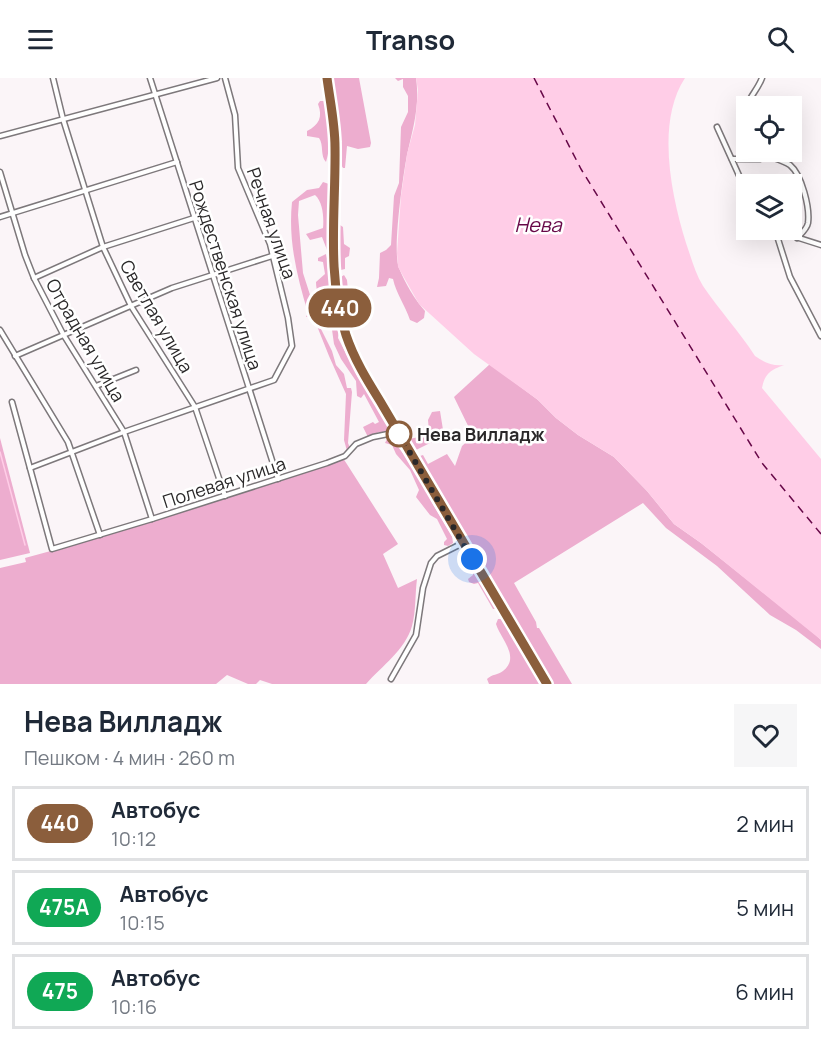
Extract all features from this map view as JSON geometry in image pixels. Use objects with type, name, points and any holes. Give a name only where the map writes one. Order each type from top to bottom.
[{"type":"main road","points":[[327,78],[335,149],[333,253],[342,320],[354,355],[547,684]]},
{"type":"street","name":"Светлая улица","points":[[53,78],[63,119],[103,247],[131,306],[195,407],[225,496]]},
{"type":"street","name":"Рождественская улица","points":[[150,78],[278,479]]},
{"type":"street","points":[[0,136],[217,78]]},
{"type":"street","name":"Речная улица","points":[[30,468],[124,432],[274,380],[292,346],[288,318],[273,256],[238,168],[235,115],[225,78]]},
{"type":"street","points":[[752,96],[762,78]]},
{"type":"street","points":[[717,128],[739,174]]},
{"type":"street","points":[[0,217],[177,162]]},
{"type":"street","points":[[783,162],[789,165],[796,174]]},
{"type":"street","name":"Отрадная улица","points":[[0,172],[34,278],[63,334],[124,432],[152,519]]},
{"type":"street","points":[[802,185],[806,197],[808,222],[807,228],[802,233]]},
{"type":"street","points":[[34,278],[103,247],[194,218]]},
{"type":"street","points":[[802,239],[821,245]]},
{"type":"street","points":[[778,240],[790,277],[821,336]]},
{"type":"street","points":[[15,356],[172,288],[273,256]]},
{"type":"street","points":[[0,330],[68,442],[100,535]]},
{"type":"street","points":[[96,386],[136,370]]},
{"type":"street","points":[[12,402],[30,468]]},
{"type":"street","name":"Полевая улица","points":[[30,468],[52,549],[278,479],[345,456],[356,444],[373,437],[398,432]]},
{"type":"street","points":[[391,679],[416,635],[423,588],[431,563],[437,556],[463,543]]},
{"type":"shaded area","points":[[331,78],[359,78],[371,143],[370,147],[358,149],[347,146],[345,168],[340,163],[341,147],[338,147],[342,141],[338,139]]},
{"type":"shaded area","points":[[395,78],[416,78],[417,88],[415,117],[407,155],[397,230],[397,259],[401,274],[425,311],[424,318],[417,323],[410,320],[393,279],[389,278],[386,286],[377,287],[380,253],[391,245],[394,196],[399,183],[401,127],[408,112],[408,96],[403,87],[403,79],[398,81]]},
{"type":"shaded area","points":[[324,101],[328,124],[329,148],[326,162],[319,138],[307,136],[307,131],[319,120],[318,104]]},
{"type":"shaded area","points":[[323,182],[329,184],[331,250],[327,250],[322,237],[310,240],[306,234],[323,228],[322,210],[318,198],[315,195],[299,201],[303,273],[321,329],[336,365],[344,374],[347,388],[351,388],[352,392],[348,443],[350,448],[347,451],[344,440],[346,394],[313,316],[306,317],[308,313],[292,245],[292,202],[307,190],[319,188]]},
{"type":"shaded area","points":[[340,225],[343,227],[344,244],[350,248],[349,256],[345,258],[345,269],[341,270],[336,247],[336,235]]},
{"type":"shaded area","points":[[326,254],[334,288],[339,326],[338,338],[358,377],[392,431],[390,433],[379,432],[368,437],[363,427],[379,422],[364,394],[361,398],[357,396],[356,381],[334,344],[329,308],[325,308],[320,299],[316,282],[325,274],[323,262],[318,261],[318,258]]},
{"type":"shaded area","points":[[344,275],[348,291],[354,302],[351,309],[353,319],[350,321],[346,316],[349,313],[346,310],[341,277]]},
{"type":"shaded area","points":[[490,364],[538,400],[578,435],[614,457],[647,491],[674,524],[813,632],[821,640],[821,649],[796,630],[770,615],[717,566],[666,528],[643,503],[514,583],[536,622],[537,628],[572,684],[551,684],[417,457],[423,455],[428,464],[447,454],[455,466],[462,446],[473,436],[454,397]]},
{"type":"shaded area","points":[[440,411],[444,436],[414,451],[409,439],[419,437],[429,431],[428,420],[432,412]]},
{"type":"shaded area","points":[[0,438],[30,553],[0,560]]},
{"type":"shaded area","points":[[394,438],[398,447],[418,472],[431,501],[452,536],[453,543],[448,546],[444,545],[447,539],[437,519],[430,515],[416,497],[419,490],[410,470],[396,454],[392,445],[385,443],[387,439]]},
{"type":"shaded area","points":[[343,458],[398,544],[383,554],[398,588],[417,579],[414,614],[409,635],[399,650],[366,684],[272,684],[260,680],[256,684],[248,684],[227,675],[216,684],[0,684],[0,568],[26,562],[25,558],[102,537],[255,489]]},
{"type":"shaded area","points":[[468,563],[476,571],[497,609],[493,609],[478,583],[469,582],[468,579],[473,575],[473,571],[467,565]]},
{"type":"shaded area","points":[[498,619],[504,619],[542,684],[489,684],[487,679],[503,671],[510,660],[508,648],[496,624]]},
{"type":"water","name":"Нева","points":[[416,78],[685,78],[676,96],[671,116],[669,159],[675,203],[693,265],[703,286],[755,356],[769,364],[784,365],[769,373],[762,388],[821,459],[821,640],[701,543],[674,524],[647,491],[614,457],[578,435],[538,400],[474,354],[419,304],[398,267],[397,253],[401,196],[407,154],[415,125],[418,90]]},
{"type":"waterway","points":[[0,452],[25,545]]},
{"type":"ferry route","points":[[534,78],[581,169],[762,463],[821,534]]},
{"type":"bus line","name":"440","points":[[327,78],[335,149],[333,253],[340,310],[347,339],[361,369],[547,684]]},
{"type":"place","name":"Нева Вилладж","points":[[399,434]]},
{"type":"route","points":[[399,434],[472,559]]}]
